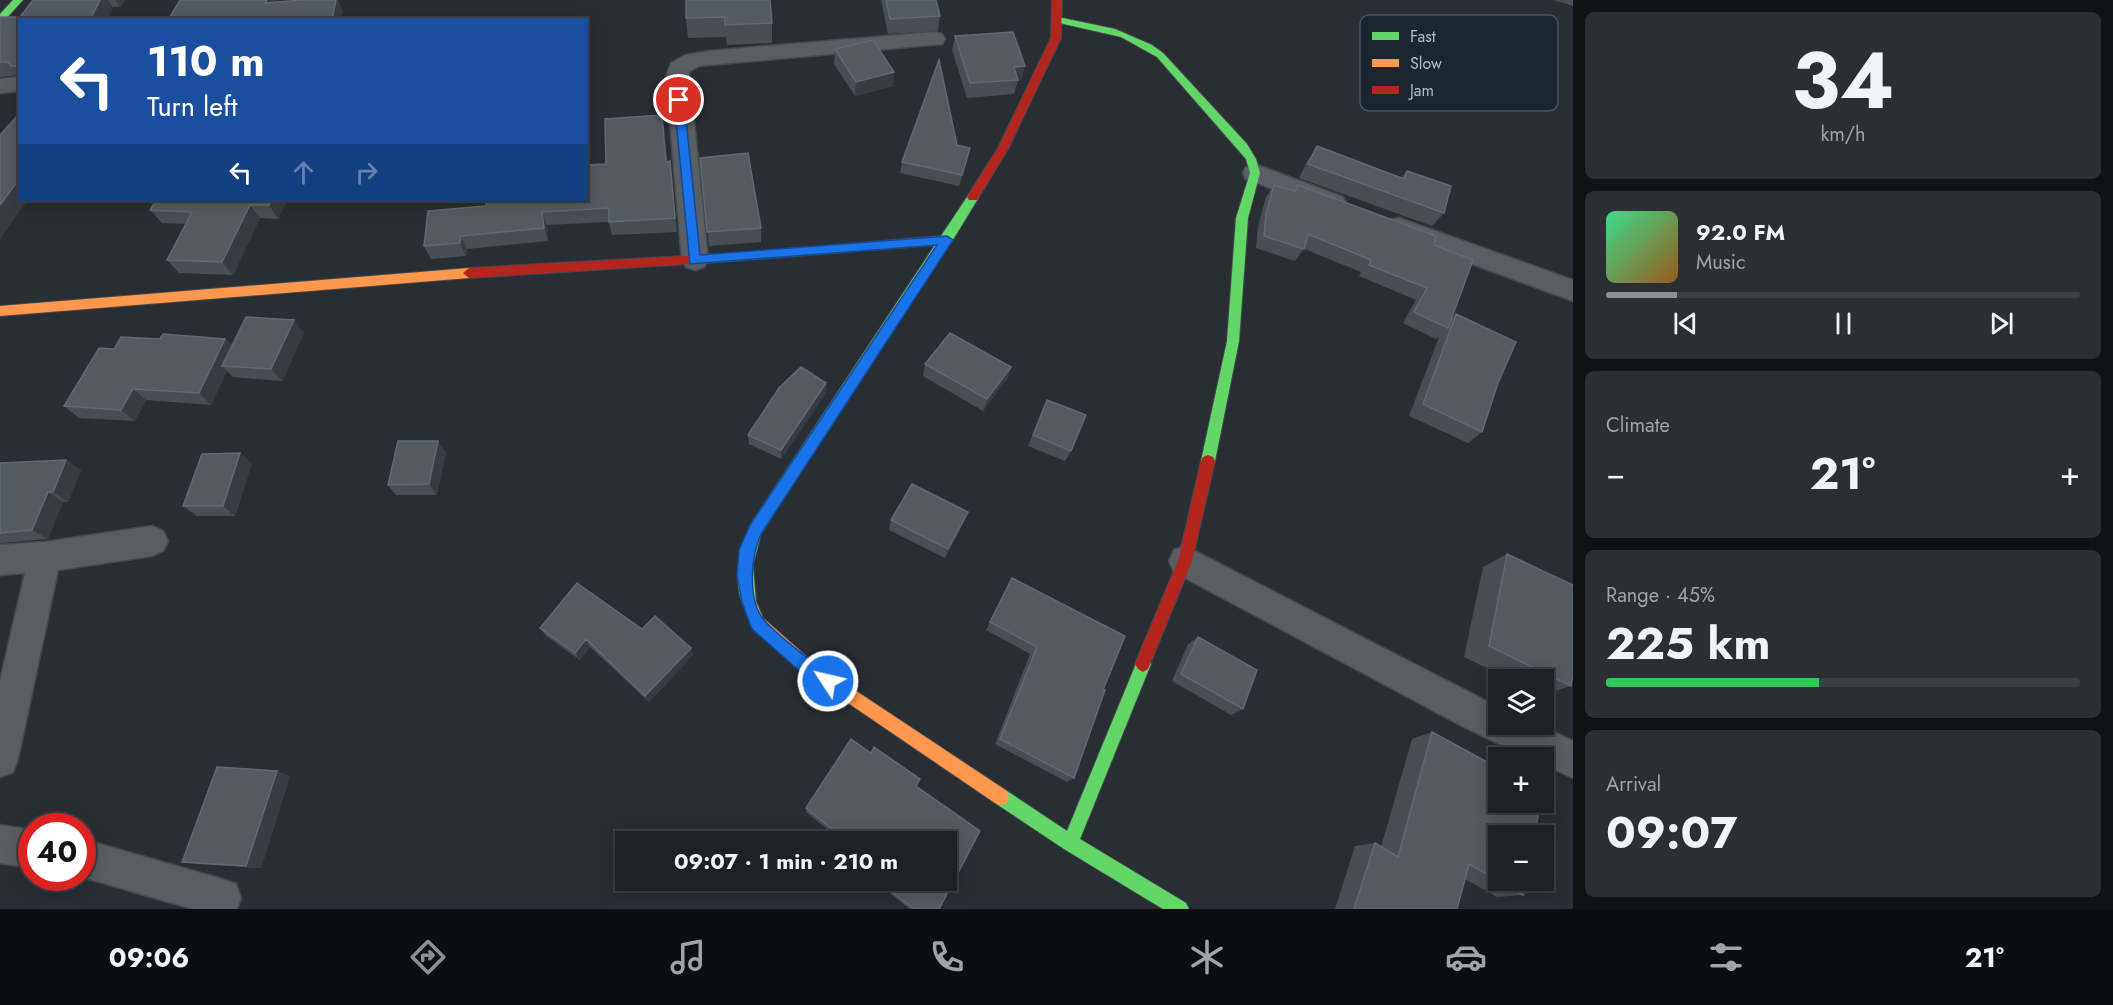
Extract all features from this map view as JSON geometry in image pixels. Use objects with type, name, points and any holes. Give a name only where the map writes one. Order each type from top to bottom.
[{"type":"street","points":[[0,20],[18,0]]},
{"type":"street","points":[[1058,0],[1056,38],[1003,149],[947,240],[755,530],[746,550],[744,576],[749,602],[757,624],[809,668],[1071,843],[1180,909]]},
{"type":"street","points":[[1058,20],[1125,34],[1154,50],[1243,147],[1251,159],[1255,173],[1242,218],[1233,341],[1227,376],[1185,561],[1071,843]]},
{"type":"street","points":[[694,260],[677,77],[679,68],[694,60],[709,57],[934,39]]},
{"type":"street","points":[[0,86],[18,84]]},
{"type":"street","points":[[1255,173],[1573,291]]},
{"type":"street","points":[[0,311],[442,274],[694,260],[947,240]]},
{"type":"street","points":[[0,560],[45,557],[152,541]]},
{"type":"street","points":[[0,759],[45,557]]},
{"type":"street","points":[[1185,561],[1474,714],[1573,760]]},
{"type":"street","points":[[0,844],[18,847]]},
{"type":"street","points":[[96,862],[222,898]]},
{"type":"building","points":[[33,0],[100,0],[91,18],[18,18],[18,66],[11,66],[8,62],[0,62],[0,17],[20,17]]},
{"type":"building","points":[[180,0],[267,0],[265,3],[336,0],[332,18],[169,18]]},
{"type":"building","points":[[686,0],[770,0],[772,23],[725,25],[725,17],[686,18]]},
{"type":"building","points":[[886,0],[936,0],[940,16],[890,19]]},
{"type":"building","points":[[1013,32],[1025,66],[1014,67],[1018,80],[970,83],[955,36]]},
{"type":"building","points":[[873,40],[894,72],[856,82],[835,49]]},
{"type":"building","points":[[939,60],[957,145],[970,148],[962,175],[902,162]]},
{"type":"building","points":[[18,115],[18,181],[0,205],[0,135]]},
{"type":"building","points":[[662,115],[666,162],[670,161],[675,218],[609,222],[609,208],[542,212],[544,228],[461,236],[460,243],[424,246],[428,211],[486,206],[487,201],[588,201],[588,165],[606,164],[605,119]]},
{"type":"building","points":[[1317,146],[1404,179],[1407,171],[1451,186],[1444,213],[1308,164]]},
{"type":"building","points":[[748,153],[761,228],[707,232],[700,158]]},
{"type":"building","points":[[1274,185],[1295,191],[1298,185],[1436,236],[1434,245],[1473,260],[1448,328],[1414,312],[1427,288],[1369,265],[1371,260],[1308,234],[1304,249],[1264,236],[1266,214]]},
{"type":"building","points":[[155,201],[271,201],[269,205],[250,205],[222,262],[167,260],[192,212],[150,210]]},
{"type":"building","points":[[1456,314],[1516,342],[1498,383],[1482,432],[1423,404]]},
{"type":"building","points":[[246,317],[294,320],[271,369],[222,366]]},
{"type":"building","points":[[950,333],[1011,367],[987,399],[925,364]]},
{"type":"building","points":[[163,334],[225,339],[199,393],[133,389],[121,410],[64,406],[99,348],[114,349],[121,337],[160,339]]},
{"type":"building","points":[[801,367],[826,383],[781,450],[748,435],[779,388]]},
{"type":"building","points":[[1047,400],[1086,415],[1071,451],[1033,435]]},
{"type":"building","points":[[398,441],[438,441],[429,484],[388,485]]},
{"type":"building","points":[[240,453],[223,506],[183,506],[202,454]]},
{"type":"building","points":[[66,460],[53,492],[48,492],[32,530],[0,533],[0,463]]},
{"type":"building","points":[[912,484],[968,512],[948,549],[891,520]]},
{"type":"building","points":[[1507,554],[1573,585],[1571,686],[1554,678],[1554,669],[1536,669],[1489,646]]},
{"type":"building","points":[[1012,578],[1125,636],[1103,690],[1105,690],[1074,778],[1000,739],[1037,647],[990,622]]},
{"type":"building","points":[[577,583],[642,629],[655,616],[691,648],[645,696],[586,639],[575,653],[540,628]]},
{"type":"building","points":[[1198,637],[1257,670],[1243,709],[1181,674]]},
{"type":"building","points":[[1432,732],[1488,763],[1488,813],[1539,813],[1536,825],[1488,825],[1488,875],[1469,864],[1457,909],[1354,909],[1375,843],[1398,857]]},
{"type":"building","points":[[851,739],[871,753],[874,747],[920,779],[916,786],[980,831],[957,875],[957,831],[834,831],[806,808]]},
{"type":"building","points":[[217,767],[277,771],[246,866],[182,862]]},
{"type":"building","points":[[890,891],[948,891],[939,909],[914,909]]},
{"type":"traffic: fast","points":[[0,20],[18,0]]},
{"type":"traffic: fast","points":[[1058,20],[1124,35],[1160,55],[1243,147],[1251,159],[1255,173],[1242,218],[1233,341],[1208,461]]},
{"type":"traffic: fast","points":[[749,602],[745,565],[755,530],[973,197]]},
{"type":"traffic: fast","points":[[720,258],[947,240]]},
{"type":"traffic: fast","points":[[1070,843],[1143,664]]},
{"type":"traffic: fast","points":[[1001,797],[1070,843],[1180,909]]},
{"type":"traffic: slow","points":[[0,311],[469,273]]},
{"type":"traffic: slow","points":[[749,602],[757,623],[809,668],[1001,797]]},
{"type":"traffic: jam","points":[[973,197],[1003,149],[1056,38],[1057,0]]},
{"type":"traffic: jam","points":[[469,273],[720,258]]},
{"type":"traffic: jam","points":[[1143,664],[1185,561],[1208,461]]},
{"type":"route","points":[[679,100],[694,260],[947,240],[755,530],[746,550],[744,576],[749,602],[757,624],[828,681]]}]
